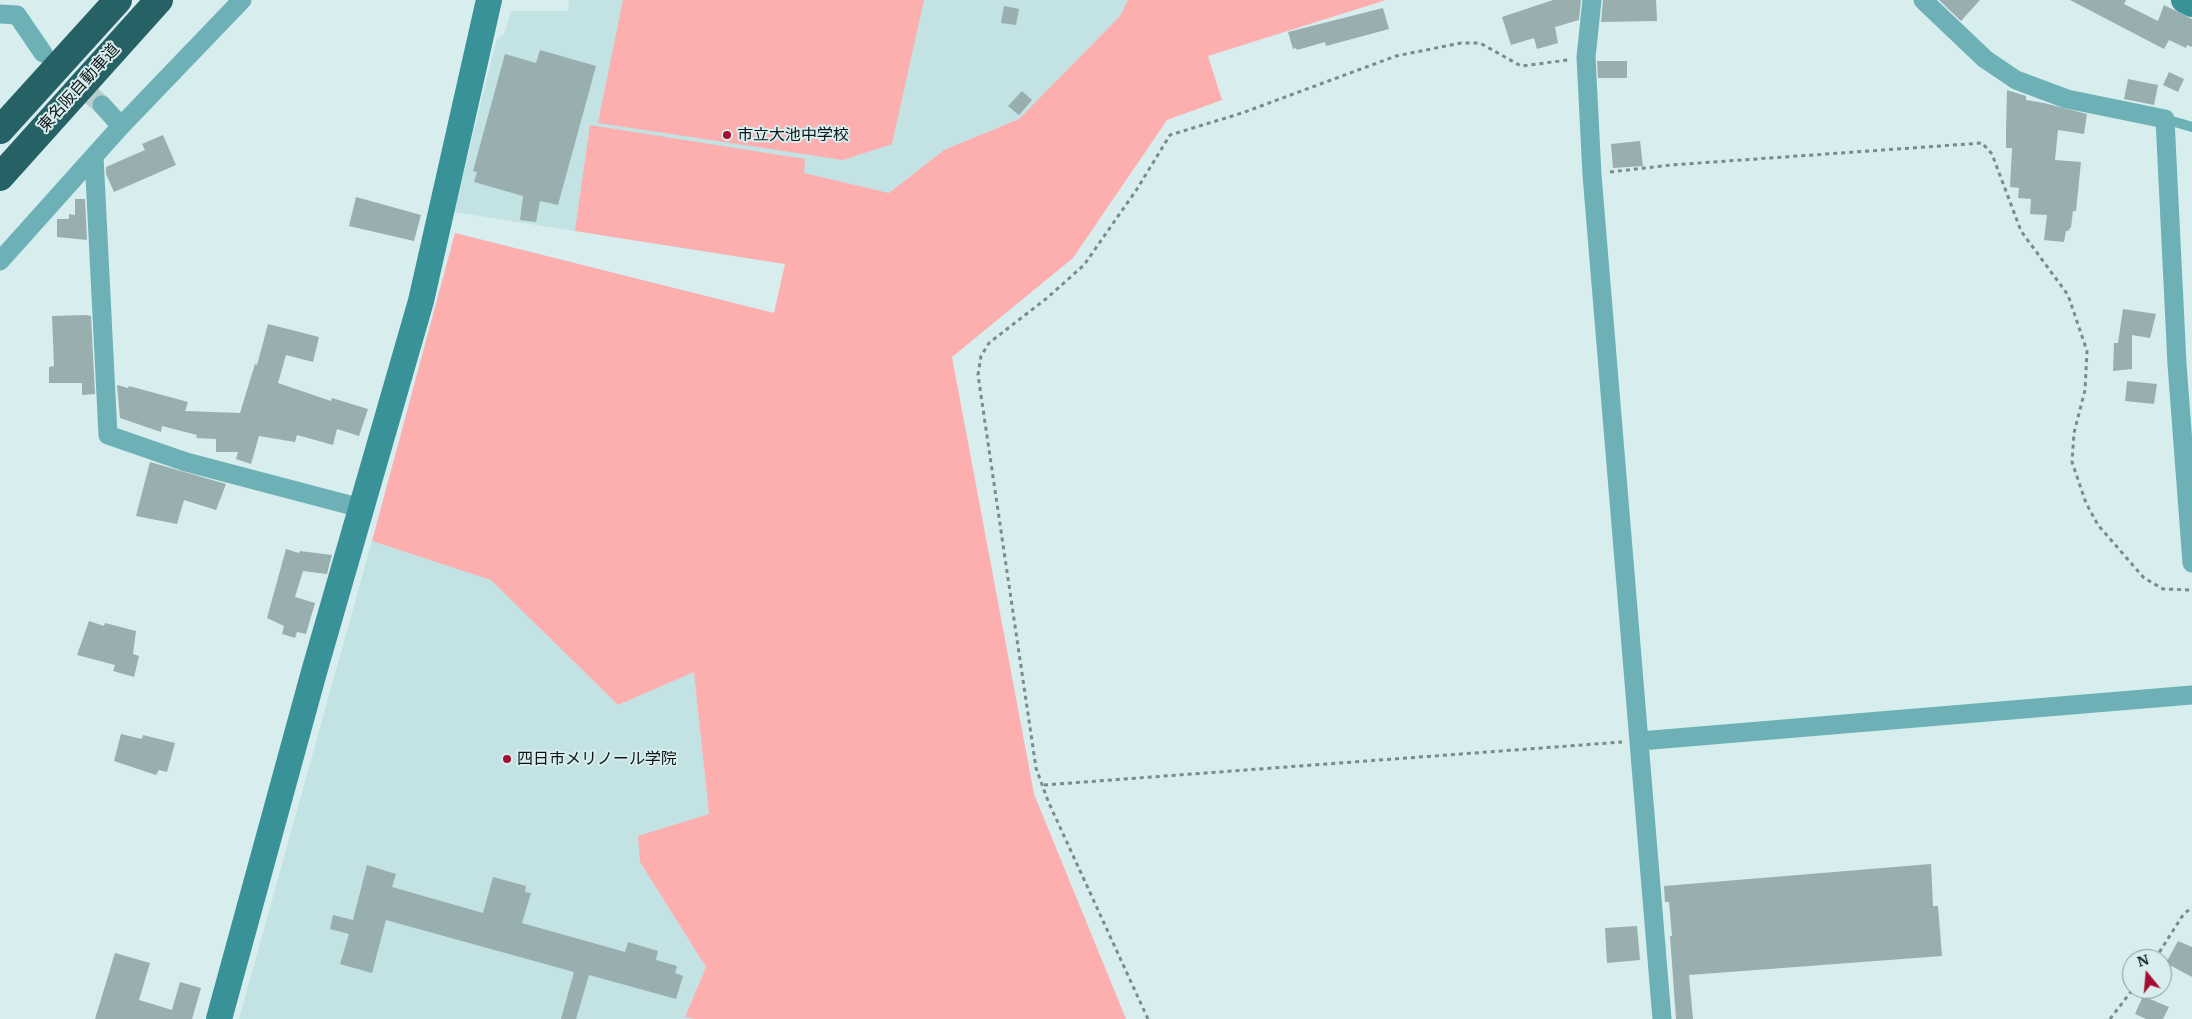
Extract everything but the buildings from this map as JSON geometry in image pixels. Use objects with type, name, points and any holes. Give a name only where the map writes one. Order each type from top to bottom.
[{"type":"highway","name":"東名阪自動車道","points":[[0,130],[118,0]]},
{"type":"highway","name":"東名阪自動車道","points":[[0,177],[160,0]]},
{"type":"street","points":[[0,261],[121,126],[242,0]]},
{"type":"street","points":[[219,1019],[314,672],[421,300],[489,0]]},
{"type":"street","points":[[1592,0],[1586,57],[1592,174],[1662,1019]]},
{"type":"street","points":[[1922,0],[1985,59],[2016,80],[2068,99],[2165,118],[2177,364],[2192,563]]},
{"type":"street","points":[[2184,0],[2192,4]]},
{"type":"street","points":[[0,14],[17,16],[43,54]]},
{"type":"street","points":[[102,105],[121,126]]},
{"type":"street","points":[[94,156],[108,436],[186,462],[361,508]]},
{"type":"street","points":[[1640,741],[2192,696]]},
{"type":"lane","points":[[2165,118],[2192,127]]},
{"type":"path","points":[[1148,1019],[1048,801],[1044,785],[1036,768],[978,375],[981,356],[990,343],[1047,298],[1084,265],[1137,189],[1170,135],[1242,113],[1396,56],[1461,43],[1480,43],[1521,66],[1586,57]]},
{"type":"path","points":[[1592,174],[1671,165],[1982,143],[1992,154],[2021,231],[2068,295],[2087,351],[2084,390],[2074,433],[2072,462],[2086,503],[2098,525],[2144,578],[2163,589],[2192,590]]},
{"type":"path","points":[[1044,785],[1640,741]]},
{"type":"path","points":[[2161,949],[2183,914],[2192,907]]},
{"type":"path","points":[[2110,1019],[2126,999]]},
{"type":"shaded area","name":"市立大池中学校","points":[[569,0],[1128,0],[1120,16],[1019,119],[944,150],[889,193],[803,173],[785,264],[454,212],[497,38],[504,35],[511,11],[568,11]]},
{"type":"shaded area","points":[[623,0],[924,0],[892,144],[843,160],[598,123]]},
{"type":"shaded area","points":[[1128,0],[1386,0],[1208,56],[1222,100],[1167,120],[1073,258],[952,357],[1034,794],[1126,1019],[695,1019],[685,1017],[706,967],[640,862],[638,836],[709,814],[694,672],[618,705],[491,580],[372,541],[455,233],[774,313],[785,264],[575,231],[590,125],[805,159],[804,173],[889,193],[944,150],[1019,119],[1120,16]]},
{"type":"shaded area","name":"四日市メリノール学院","points":[[372,541],[491,579],[618,705],[694,671],[709,814],[640,862],[706,967],[685,1016],[695,1019],[239,1019]]},
{"type":"tunnel","points":[[49,59],[102,105]]},
{"type":"place","name":"市立大池中学校","points":[[727,135]]},
{"type":"place","name":"四日市メリノール学院","points":[[507,759]]}]
